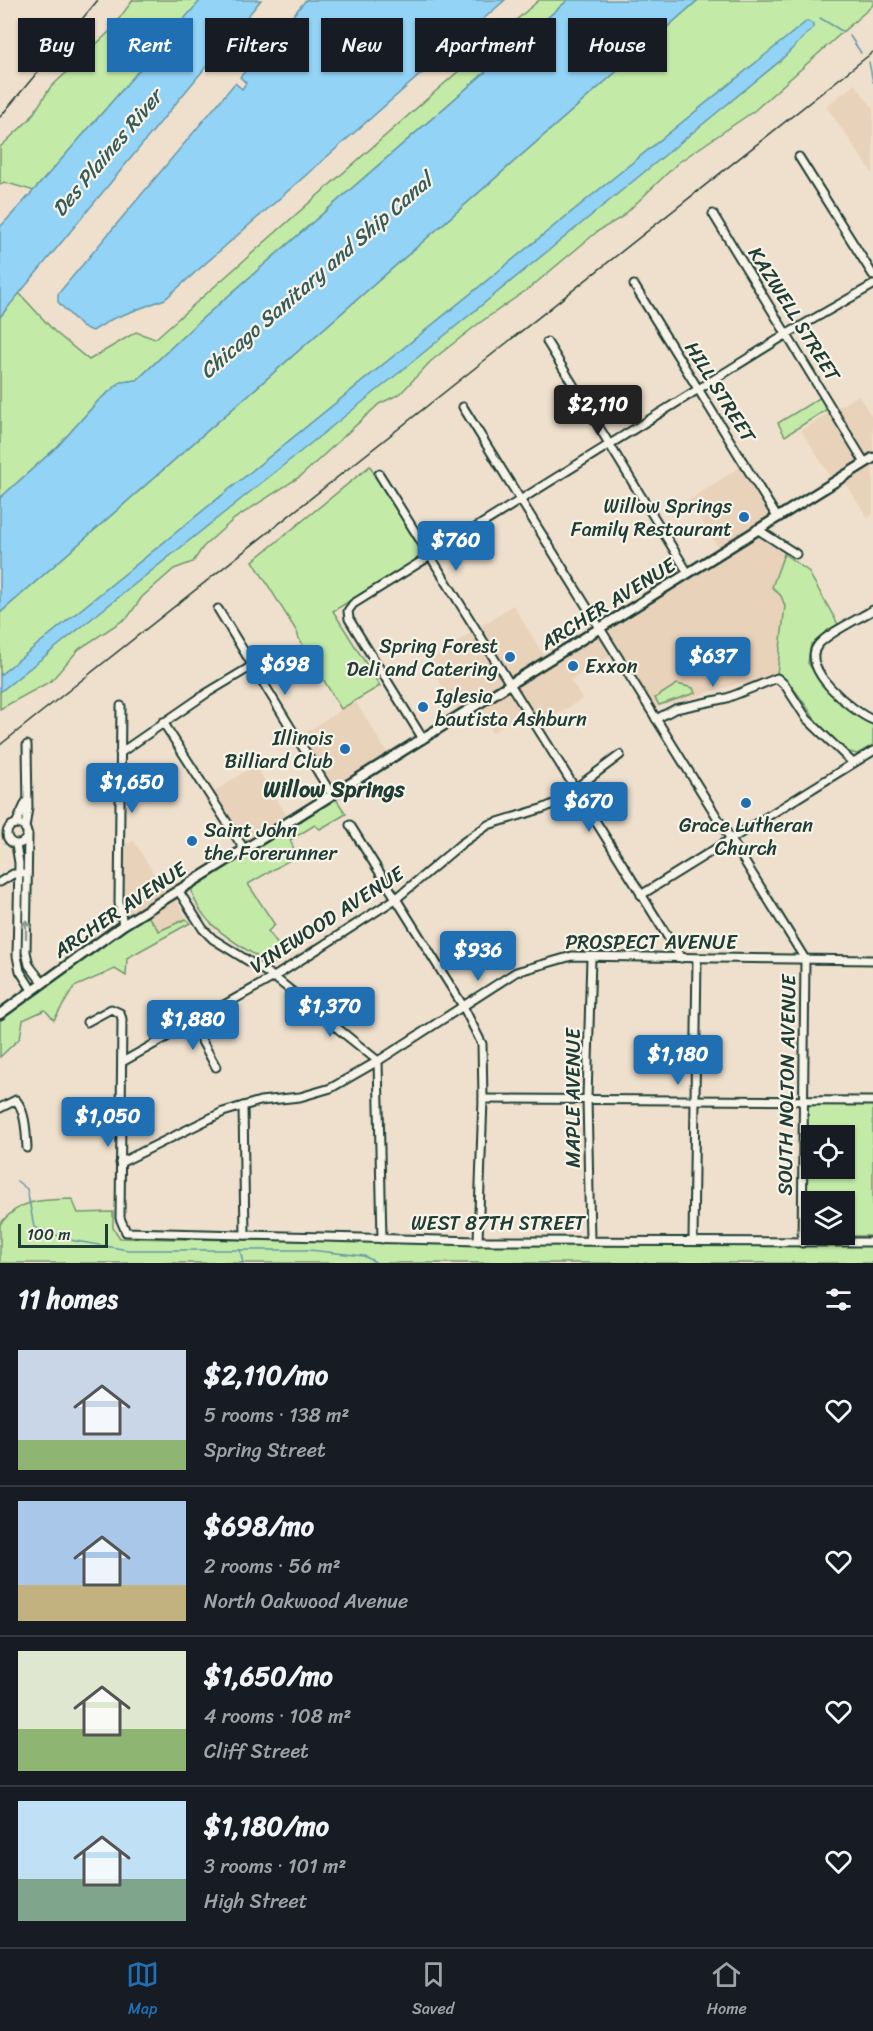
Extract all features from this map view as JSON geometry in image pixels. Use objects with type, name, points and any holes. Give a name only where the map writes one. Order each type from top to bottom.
[{"type":"main road","name":"ARCHER AVENUE","points":[[0,1014],[123,925],[869,460]]},
{"type":"street","points":[[799,157],[873,275]]},
{"type":"street","name":"KAZWELL STREET","points":[[713,214],[869,460]]},
{"type":"street","name":"HILL STREET","points":[[634,285],[777,517]]},
{"type":"street","points":[[423,739],[348,619],[348,611],[352,604],[787,334],[873,285]]},
{"type":"street","points":[[547,342],[688,573]]},
{"type":"street","name":"SOUTH NOLTON AVENUE","points":[[463,407],[805,959],[803,1191]]},
{"type":"street","points":[[380,474],[681,958]]},
{"type":"street","points":[[757,529],[795,554]]},
{"type":"street","points":[[218,609],[332,795]]},
{"type":"street","points":[[873,610],[819,644],[813,653],[814,663],[837,696],[857,713],[873,720]]},
{"type":"street","points":[[120,753],[163,722],[252,666]]},
{"type":"street","points":[[656,719],[675,709],[726,698],[777,678],[785,685],[807,719],[853,763]]},
{"type":"street","points":[[121,706],[120,903],[123,925]]},
{"type":"street","points":[[163,722],[244,849]]},
{"type":"street","points":[[27,745],[26,831],[17,956],[20,971],[32,990]]},
{"type":"street","points":[[641,895],[873,751]]},
{"type":"street","name":"VINEWOOD AVENUE","points":[[124,1061],[274,977],[397,898],[461,844],[489,825],[544,808],[577,791],[620,755]]},
{"type":"street","points":[[26,800],[7,835],[23,874],[27,960],[42,982]]},
{"type":"street","points":[[13,825],[26,831]]},
{"type":"street","points":[[0,833],[13,825]]},
{"type":"street","points":[[350,825],[464,1006],[482,1044],[483,1099],[478,1241]]},
{"type":"street","points":[[9,843],[25,841],[26,831]]},
{"type":"street","points":[[0,882],[23,874]]},
{"type":"street","points":[[178,890],[203,929],[213,939],[274,977],[378,1061],[382,1239]]},
{"type":"street","name":"MAPLE AVENUE","points":[[590,1240],[587,1098],[591,957]]},
{"type":"street","name":"PROSPECT AVENUE","points":[[120,1163],[209,1118],[260,1101],[300,1097],[331,1088],[378,1061],[516,972],[556,958],[873,960]]},
{"type":"street","points":[[693,1240],[697,959]]},
{"type":"street","points":[[87,1022],[105,1010],[116,1010],[120,1013],[124,1061],[120,1163]]},
{"type":"street","points":[[192,1023],[216,1067]]},
{"type":"street","points":[[483,1099],[873,1101]]},
{"type":"street","points":[[0,1108],[16,1100],[18,1102],[24,1117],[27,1148]]},
{"type":"street","points":[[243,1106],[245,1235]]},
{"type":"street","name":"WEST 87TH STREET","points":[[120,1163],[120,1218],[123,1230],[136,1233],[478,1241],[693,1240],[801,1243]]},
{"type":"street","name":"WEST 87TH STREET","points":[[855,1242],[873,1242]]},
{"type":"shaded area","points":[[855,84],[873,108],[873,174],[826,106]]},
{"type":"shaded area","points":[[858,395],[873,418],[873,514],[868,518],[843,480],[833,481],[801,430]]},
{"type":"shaded area","points":[[743,465],[777,516],[720,551],[689,500]]},
{"type":"shaded area","points":[[757,535],[784,554],[772,587],[781,596],[785,606],[777,674],[768,675],[750,684],[741,683],[654,708],[611,638],[610,630]]},
{"type":"shaded area","points":[[513,605],[546,659],[460,714],[427,662]]},
{"type":"shaded area","points":[[598,629],[613,654],[571,680],[582,699],[537,727],[527,711],[492,733],[476,706]]},
{"type":"shaded area","points":[[355,701],[390,757],[330,794],[295,739]]},
{"type":"shaded area","points":[[255,765],[289,819],[241,849],[208,796]]},
{"type":"shaded area","points":[[134,841],[167,895],[175,897],[186,919],[159,931],[147,915],[120,924],[121,846]]},
{"type":"green space","points":[[133,0],[201,0],[185,18],[120,18]]},
{"type":"green space","points":[[539,0],[568,0],[547,18],[519,18]]},
{"type":"green space","points":[[698,0],[873,0],[873,5],[754,111],[679,162],[622,217],[598,231],[531,287],[431,361],[400,394],[379,404],[301,476],[234,519],[203,547],[193,562],[174,569],[142,597],[128,617],[79,649],[51,681],[0,709],[0,692],[780,61],[809,21],[0,675],[0,613],[616,72],[667,72],[667,27]]},
{"type":"green space","points":[[107,34],[107,72],[138,72],[34,191],[4,182],[0,185],[0,147],[30,119],[50,88],[67,72],[95,72],[95,45]]},
{"type":"green space","points":[[457,72],[485,72],[196,324],[137,380],[121,382],[98,401],[58,446],[0,498],[0,317],[19,293],[55,332],[89,360],[136,332],[155,339]]},
{"type":"green space","points":[[821,397],[829,408],[785,436],[778,423]]},
{"type":"green space","points":[[370,466],[424,556],[333,611],[380,686],[341,709],[253,561]]},
{"type":"green space","points":[[784,554],[808,571],[839,626],[811,644],[808,663],[843,706],[873,724],[873,745],[857,754],[833,741],[796,691],[777,674],[785,606],[781,596],[772,587]]},
{"type":"green space","points":[[677,684],[693,688],[695,693],[659,705],[655,698]]},
{"type":"green space","points":[[334,796],[346,814],[320,829],[315,825],[290,840],[297,856],[248,884],[275,925],[268,931],[286,956],[270,965],[233,941],[211,923],[195,900],[191,886]]},
{"type":"green space","points":[[147,915],[159,931],[186,919],[190,923],[127,958],[126,976],[115,969],[74,987],[54,1020],[45,1010],[23,1020],[20,1038],[0,1057],[0,1018],[59,973]]},
{"type":"green space","points":[[809,1103],[873,1104],[873,1236],[855,1236],[855,1191],[804,1191],[804,1179],[855,1179],[855,1125],[806,1125]]},
{"type":"green space","points":[[72,1199],[78,1213],[113,1212],[113,1228],[120,1238],[509,1244],[855,1245],[855,1243],[873,1243],[873,1263],[0,1263],[0,1224],[16,1209],[24,1205]]},
{"type":"water","name":"Des Plaines River","points":[[201,0],[261,0],[246,18],[205,18],[205,68],[0,317],[0,227],[138,72],[193,72],[193,18],[185,18]]},
{"type":"water","points":[[306,0],[505,0],[485,18],[415,18],[415,72],[423,72],[165,299],[112,319],[93,331],[82,327],[58,302],[58,294],[235,83],[242,89],[246,83],[240,77],[244,72],[309,72],[309,18],[291,18]]},
{"type":"water","name":"Chicago Sanitary and Ship Canal","points":[[568,0],[698,0],[667,27],[667,18],[568,18],[568,72],[616,72],[0,613],[0,498],[58,446],[98,401],[121,382],[137,380],[196,324],[485,72],[556,72],[556,18],[547,18]]},
{"type":"water","points":[[807,21],[813,24],[813,28],[780,61],[395,376],[0,692],[0,675]]},
{"type":"waterway","points":[[820,18],[842,31]]},
{"type":"waterway","points":[[850,36],[861,53]]},
{"type":"waterway","points":[[869,62],[873,82]]},
{"type":"waterway","points":[[17,1181],[27,1189],[34,1227],[70,1240],[128,1250],[309,1250],[364,1256],[377,1263]]},
{"type":"waterway","points":[[240,1250],[243,1263]]},
{"type":"railway","points":[[0,117],[98,0]]},
{"type":"railway","points":[[0,745],[873,52]]},
{"type":"place","name":"Willow Springs Family Restaurant","points":[[744,517]]},
{"type":"place","name":"Spring Forest Deli and Catering","points":[[510,657]]},
{"type":"place","name":"Exxon","points":[[573,666]]},
{"type":"place","name":"Iglesia bautista Ashburn","points":[[423,707]]},
{"type":"place","name":"Illinois Billiard Club","points":[[345,749]]},
{"type":"place","name":"Grace Lutheran Church","points":[[746,803]]},
{"type":"place","name":"Saint John the Forerunner","points":[[192,841]]},
{"type":"district","name":"Willow Springs","points":[[334,789]]}]
